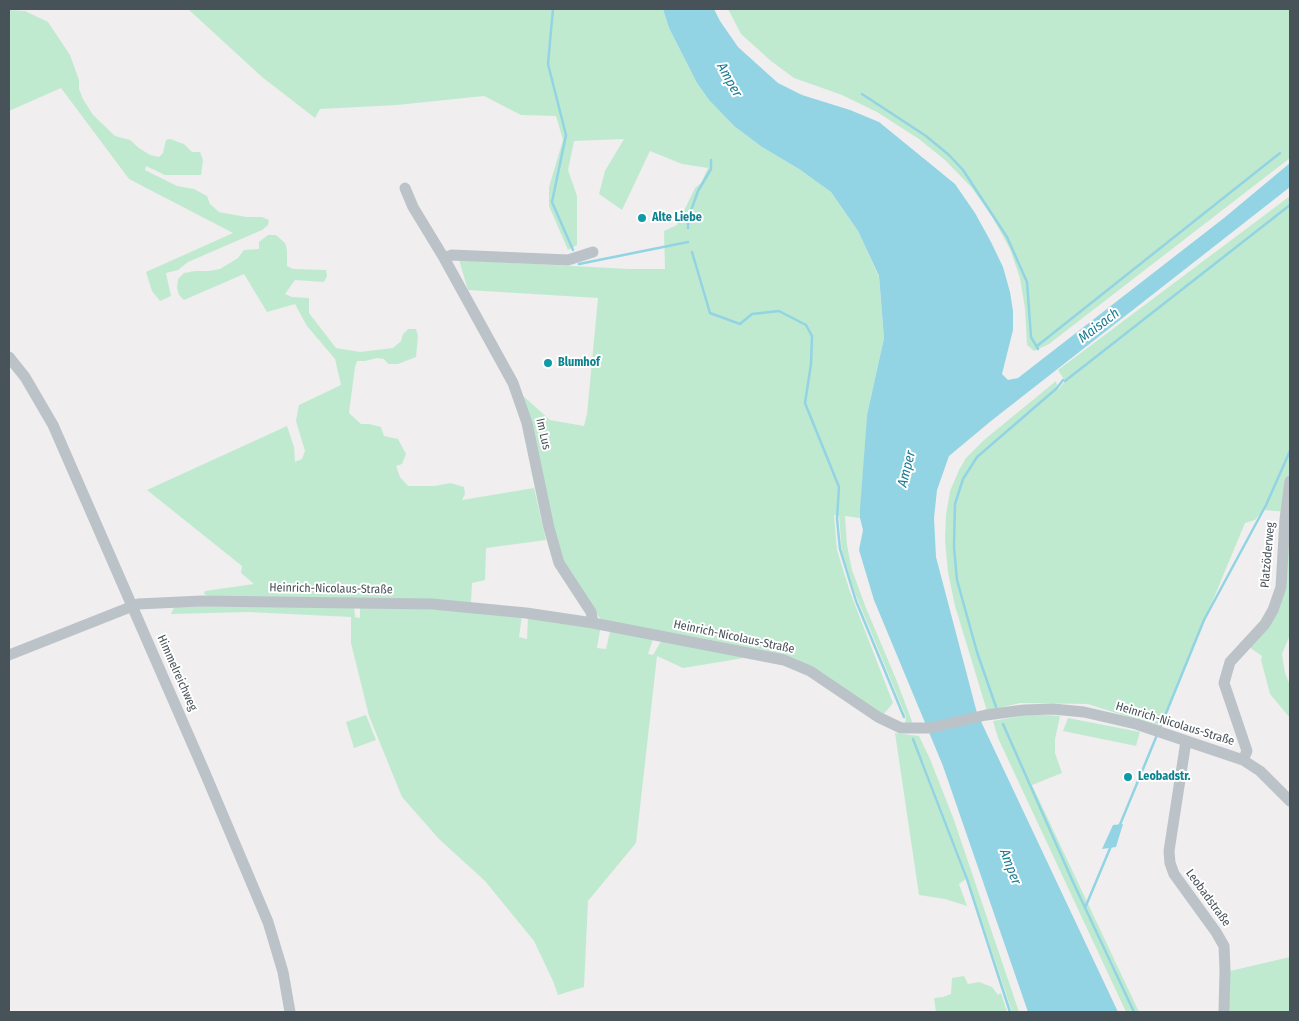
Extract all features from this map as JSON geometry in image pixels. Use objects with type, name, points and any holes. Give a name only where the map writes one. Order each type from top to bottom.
[{"type":"street","name":"Im Lus","points":[[405,188],[413,207],[444,258],[513,383],[527,423],[549,528],[560,563],[591,612],[592,623]]},
{"type":"street","points":[[444,258],[452,256],[568,260],[593,252]]},
{"type":"street","name":"Himmelreichweg","points":[[9,357],[25,377],[53,426],[133,606],[268,922],[284,972],[290,1012]]},
{"type":"street","name":"Platzöderweg","points":[[1243,760],[1247,751],[1224,683],[1230,662],[1265,624],[1273,610],[1281,587],[1285,519],[1290,481]]},
{"type":"street","name":"Heinrich-Nicolaus-Straße","points":[[9,655],[138,604],[201,601],[432,604],[526,613],[592,623],[784,660],[810,671],[891,725],[900,728],[930,728],[978,716],[1024,710],[1053,709],[1084,712],[1136,724],[1243,760],[1260,771],[1290,801]]},
{"type":"street","name":"Leobadstraße","points":[[1186,741],[1169,851],[1170,863],[1174,874],[1224,946],[1224,1012]]},
{"type":"green space","points":[[188,9],[663,9],[669,28],[697,83],[709,100],[734,126],[762,147],[799,169],[831,192],[858,231],[879,277],[884,338],[867,415],[860,518],[845,516],[847,545],[852,570],[866,608],[913,724],[905,724],[906,717],[855,593],[842,553],[839,516],[834,515],[837,550],[850,592],[893,703],[883,715],[796,659],[602,621],[560,563],[521,394],[550,420],[584,426],[587,414],[598,298],[468,290],[459,260],[629,269],[665,269],[664,231],[677,225],[695,188],[701,183],[708,168],[682,164],[650,151],[622,210],[599,194],[605,171],[624,139],[574,141],[568,170],[577,196],[577,245],[568,250],[549,206],[549,187],[563,140],[556,116],[521,115],[484,96],[397,105],[320,109],[315,118],[262,77]]},
{"type":"green space","points":[[728,9],[1290,9],[1290,158],[1049,344],[1034,351],[1027,345],[1025,309],[1020,278],[1010,249],[993,218],[972,188],[945,160],[919,139],[877,112],[842,95],[794,78],[771,61],[741,34]]},
{"type":"green space","points":[[9,10],[25,11],[48,22],[70,55],[79,80],[79,89],[83,99],[93,115],[115,136],[130,140],[150,155],[159,157],[163,153],[166,140],[170,139],[184,144],[192,152],[200,152],[203,160],[201,175],[165,175],[146,166],[145,170],[177,186],[194,189],[207,196],[210,204],[219,212],[246,217],[262,217],[269,220],[268,225],[262,230],[188,262],[178,270],[166,273],[171,296],[160,301],[152,291],[146,272],[233,233],[129,179],[61,88],[9,111]]},
{"type":"green space","points":[[1290,196],[1290,512],[1263,510],[1255,520],[1245,523],[1160,727],[1088,704],[1020,703],[987,711],[955,606],[948,572],[945,540],[946,515],[950,491],[966,458],[984,440],[1056,381],[1058,390],[1065,381],[1058,370]]},
{"type":"green space","points":[[268,235],[276,235],[285,243],[287,266],[293,269],[326,270],[327,276],[324,282],[295,280],[285,294],[292,297],[309,298],[309,313],[336,348],[360,352],[393,348],[401,341],[403,334],[408,329],[416,329],[418,336],[416,357],[398,364],[388,364],[384,359],[377,358],[357,361],[349,413],[361,424],[381,427],[384,436],[398,439],[406,454],[402,464],[396,466],[400,477],[408,486],[435,486],[450,483],[464,487],[465,494],[462,500],[534,488],[546,540],[486,548],[485,580],[472,583],[471,603],[208,596],[204,594],[205,591],[254,584],[241,573],[242,566],[147,490],[287,426],[294,447],[295,462],[302,459],[305,451],[296,421],[299,405],[341,385],[335,359],[307,326],[295,304],[267,312],[244,274],[184,300],[179,295],[177,288],[178,279],[184,273],[220,269],[238,258],[244,250],[259,249],[259,242]]},
{"type":"green space","points":[[1290,527],[1290,635],[1282,654],[1285,673],[1290,685],[1290,718],[1270,694],[1261,660],[1262,656],[1249,647],[1282,595]]},
{"type":"green space","points":[[354,605],[355,617],[360,618],[360,605],[522,615],[519,637],[527,639],[528,617],[601,625],[597,648],[606,649],[611,627],[653,639],[648,654],[653,655],[664,636],[744,658],[683,668],[657,656],[636,843],[588,901],[584,987],[558,995],[534,941],[485,881],[439,839],[402,797],[369,716],[351,643],[351,617],[248,612],[171,614],[174,607]]},
{"type":"green space","points":[[1032,714],[1060,716],[1055,739],[1055,753],[1062,773],[1032,785],[1139,1012],[1126,1012],[998,738],[993,721]]},
{"type":"green space","points":[[366,715],[376,740],[354,748],[346,722]]},
{"type":"green space","points":[[1068,718],[1140,732],[1136,746],[1063,731]]},
{"type":"green space","points":[[895,733],[919,736],[930,759],[954,820],[1019,1012],[1012,1012],[966,873],[923,761],[966,879],[959,884],[967,906],[945,899],[919,895]]},
{"type":"green space","points":[[1290,957],[1290,1012],[1229,1012],[1230,971]]},
{"type":"green space","points":[[964,976],[968,984],[979,982],[992,987],[998,995],[1001,993],[1007,1012],[936,1012],[934,998],[951,994],[952,978]]},
{"type":"water","points":[[663,9],[714,9],[738,47],[778,83],[802,95],[850,110],[879,122],[955,184],[975,213],[991,242],[1003,267],[1010,292],[1013,330],[1002,374],[1008,380],[1018,378],[1224,218],[1290,163],[1290,187],[949,456],[937,490],[934,518],[936,557],[977,713],[1118,1012],[1028,1012],[943,766],[874,600],[859,550],[863,530],[860,509],[867,415],[884,338],[879,276],[858,231],[831,192],[799,169],[762,147],[734,126],[709,100],[697,83],[669,28]]},
{"type":"water","points":[[1123,824],[1116,847],[1102,849],[1113,825]]},
{"type":"waterway","points":[[553,9],[548,64],[566,135],[552,202],[573,250]]},
{"type":"waterway","points":[[862,94],[926,136],[949,155],[963,170],[1007,237],[1027,282],[1031,337],[1038,349]]},
{"type":"waterway","points":[[1037,346],[1280,153]]},
{"type":"waterway","points":[[688,228],[688,219],[698,191],[711,169],[711,160]]},
{"type":"waterway","points":[[1065,381],[1290,205]]},
{"type":"waterway","points":[[579,264],[688,242]]},
{"type":"waterway","points":[[692,252],[710,313],[740,324],[752,314],[779,311],[806,325],[812,336],[811,364],[805,403],[839,487],[837,519],[840,549],[856,601],[904,717]]},
{"type":"waterway","points":[[996,707],[977,652],[957,580],[954,547],[955,504],[963,479],[977,457],[1057,388],[1063,380]]},
{"type":"waterway","points":[[1160,728],[1204,620],[1266,505],[1290,451]]},
{"type":"waterway","points":[[1003,724],[1073,882],[1134,1012]]},
{"type":"waterway","points":[[1119,827],[1157,735]]},
{"type":"waterway","points":[[913,739],[967,879],[1010,1012]]},
{"type":"waterway","points":[[1085,908],[1111,846]]},
{"type":"place","name":"Alte Liebe","points":[[642,218]]},
{"type":"place","name":"Blumhof","points":[[548,363]]},
{"type":"place","name":"Leobadstr.","points":[[1128,777]]},
{"type":"water label","name":"Amper","points":[[729,80]]},
{"type":"water label","name":"Maisach","points":[[1099,326]]},
{"type":"water label","name":"Amper","points":[[907,469]]},
{"type":"water label","name":"Amper","points":[[1010,867]]}]
